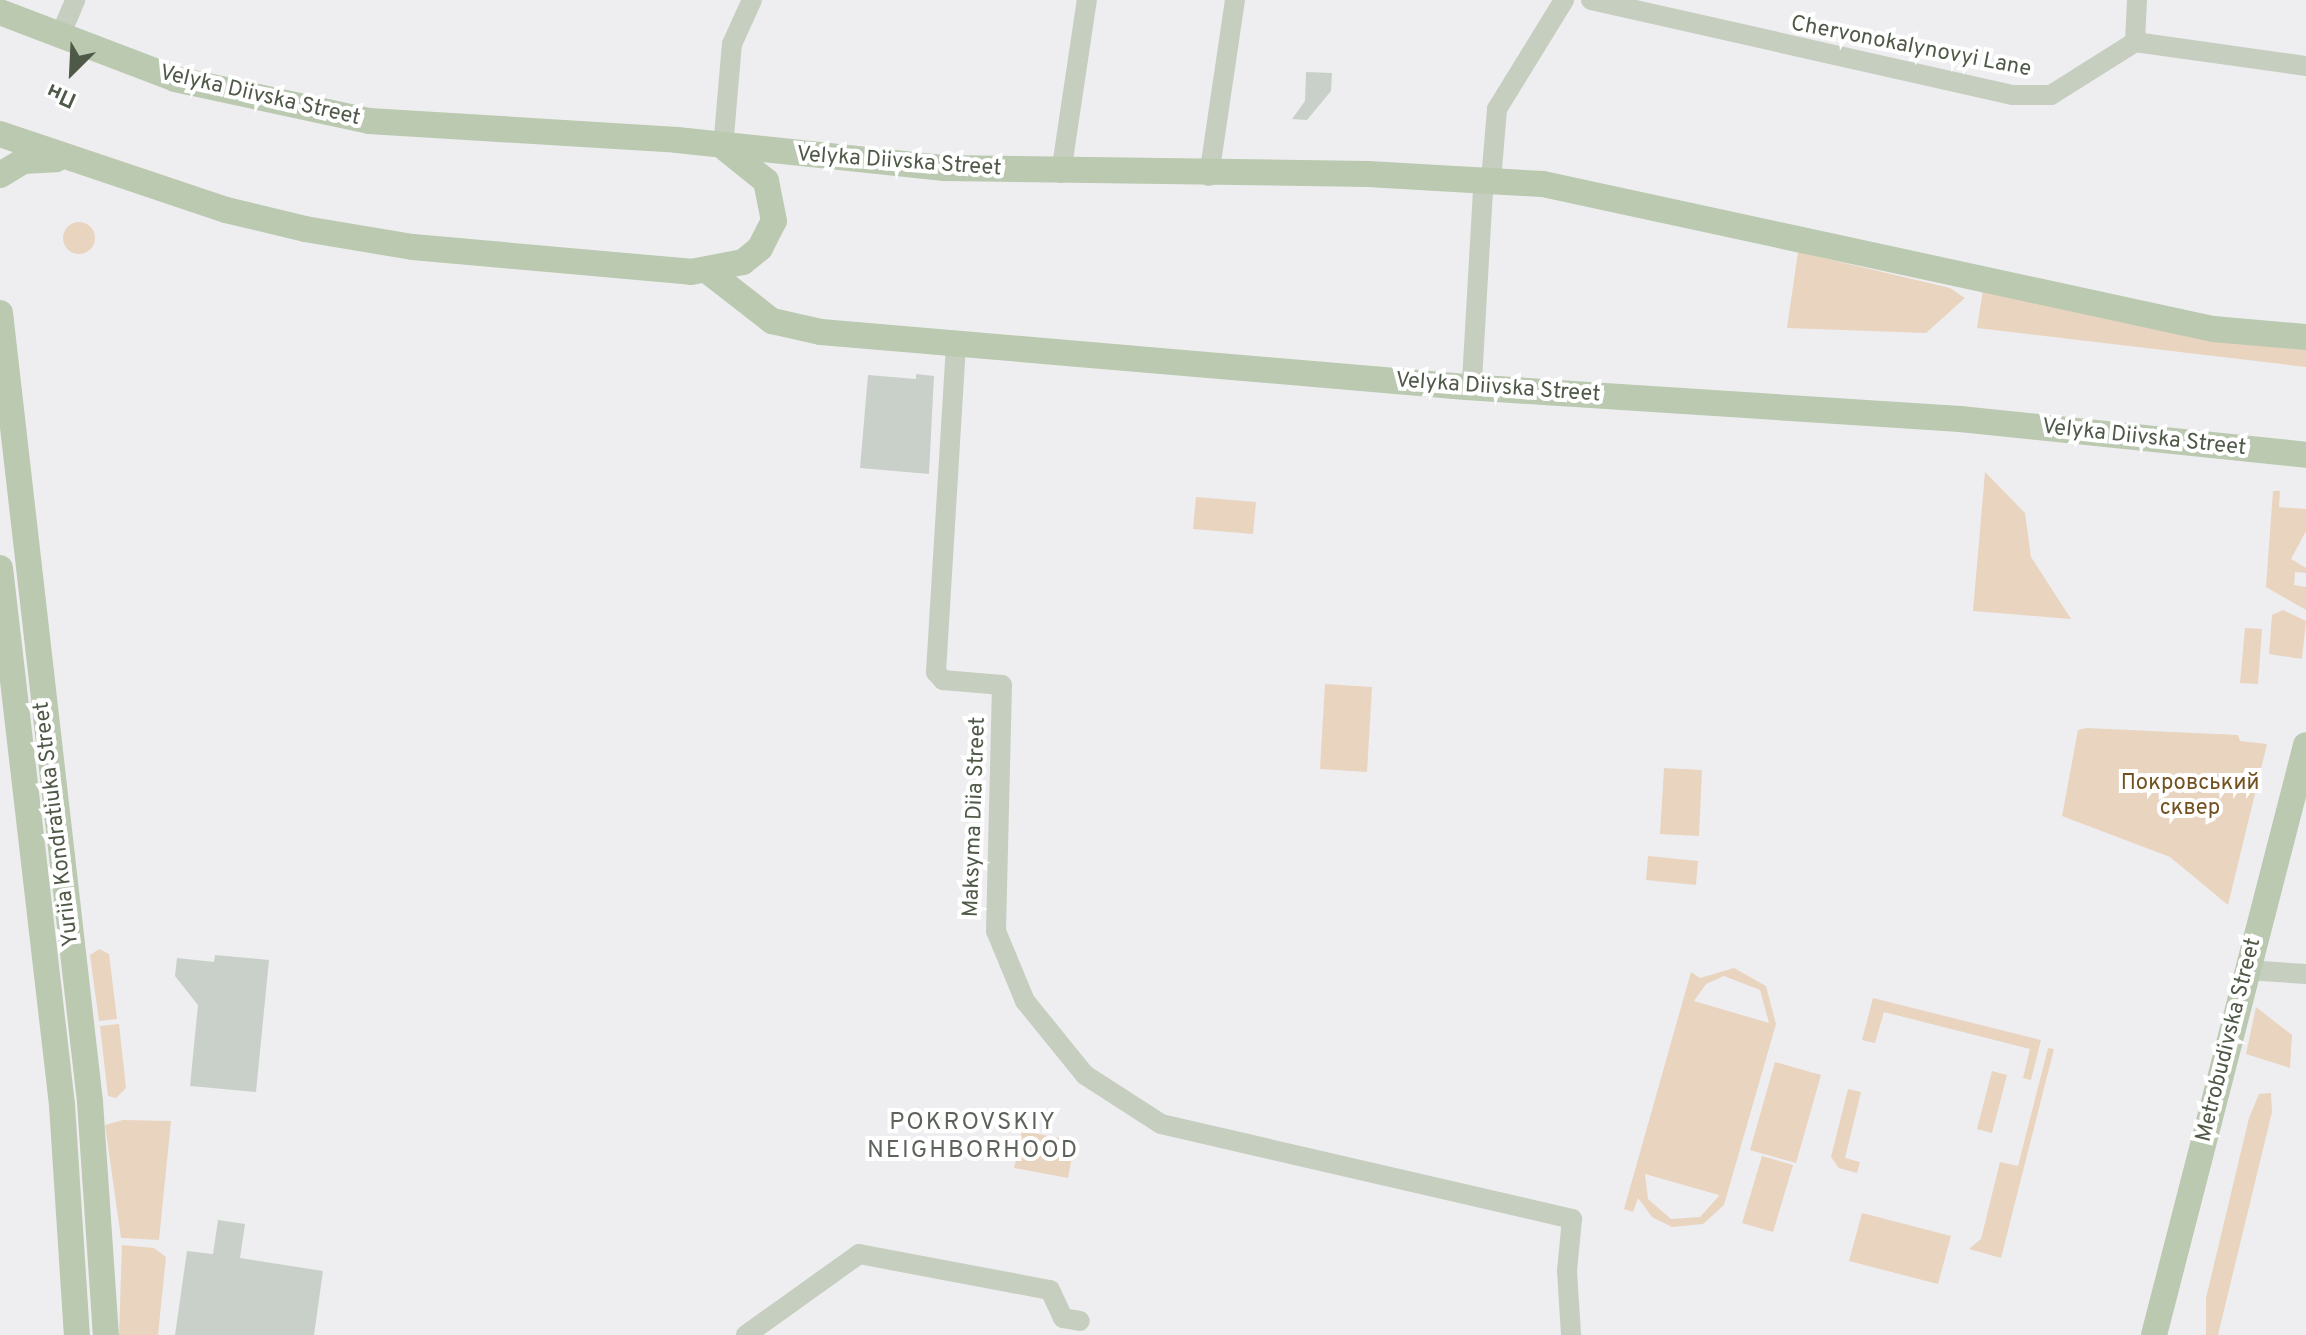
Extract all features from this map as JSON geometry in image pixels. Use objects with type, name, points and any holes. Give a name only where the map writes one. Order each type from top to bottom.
[{"type":"main road","name":"Velyka Diivska Street","points":[[0,12],[175,79],[317,113],[424,127],[1061,173],[1485,179],[1580,188],[2213,329],[2306,337]]},
{"type":"main road","name":"Velyka Diivska Street","points":[[0,134],[226,210],[359,240],[709,272],[743,262],[760,248],[774,221],[766,181],[723,148]]},
{"type":"main road","points":[[0,175],[23,161],[82,162]]},
{"type":"main road","name":"Velyka Diivska Street","points":[[709,272],[783,326],[956,345],[1466,387],[1960,419],[2306,455]]},
{"type":"main road","name":"Yuriia Kondratiuka Street","points":[[0,313],[6,413],[82,1034],[106,1335]]},
{"type":"main road","name":"Yuriia Kondratiuka Street","points":[[0,568],[53,1037],[77,1335]]},
{"type":"main road","name":"Metrobudivska Street","points":[[2154,1335],[2306,745]]},
{"type":"main road","points":[[53,1037],[82,1034]]},
{"type":"street","points":[[60,36],[75,0]]},
{"type":"street","points":[[723,148],[732,44],[752,0]]},
{"type":"street","points":[[1061,173],[1087,0]]},
{"type":"street","points":[[1209,176],[1235,0]]},
{"type":"street","points":[[1466,387],[1472,381],[1485,179],[1504,89],[1564,0]]},
{"type":"street","name":"Chervonokalynovyi Lane","points":[[1591,0],[2012,95],[2051,95],[2135,42]]},
{"type":"street","points":[[2137,0],[2135,42],[2306,66]]},
{"type":"street","name":"Maksyma Diia Street","points":[[956,345],[936,672],[943,680],[1002,685],[996,931],[1025,1001],[1085,1075],[1161,1124],[1572,1219],[1571,1335]]},
{"type":"street","points":[[2247,970],[2306,974]]},
{"type":"street","points":[[746,1335],[859,1254],[1050,1290],[1063,1318],[1080,1321]]},
{"type":"green space","points":[[79,222],[91,226],[95,238],[91,250],[79,254],[67,250],[63,238],[67,226]]},
{"type":"green space","points":[[1798,252],[1950,288],[1965,298],[1926,333],[1787,328]]},
{"type":"green space","points":[[1983,290],[2306,349],[2306,367],[1977,328]]},
{"type":"green space","points":[[1985,472],[2025,513],[2031,557],[2071,619],[1973,611]]},
{"type":"green space","points":[[2273,491],[2280,491],[2279,507],[2306,509],[2306,531],[2291,559],[2306,568],[2306,573],[2295,572],[2294,585],[2306,587],[2306,610],[2266,587]]},
{"type":"green space","points":[[1196,497],[1256,502],[1253,534],[1193,529]]},
{"type":"green space","points":[[2283,610],[2306,621],[2302,659],[2269,654],[2272,615]]},
{"type":"green space","points":[[2245,628],[2262,629],[2258,684],[2240,683]]},
{"type":"green space","points":[[1325,684],[1372,687],[1367,772],[1320,769]]},
{"type":"green space","name":"Покровський сквер","points":[[2078,730],[2238,735],[2240,741],[2267,744],[2228,905],[2170,857],[2062,816]]},
{"type":"green space","points":[[1664,768],[1702,770],[1699,836],[1660,834]]},
{"type":"green space","points":[[1648,856],[1698,861],[1696,885],[1646,880]]},
{"type":"green space","points":[[99,949],[109,954],[117,1019],[99,1021],[90,955]]},
{"type":"green space","points":[[1734,968],[1766,986],[1776,1024],[1724,1205],[1703,1224],[1672,1227],[1652,1217],[1638,1198],[1633,1212],[1624,1209],[1691,972],[1700,978]],"holes":[[[1724,976],[1760,990],[1769,1023],[1694,1001],[1706,984]],[[1645,1174],[1719,1195],[1719,1196],[1700,1217],[1671,1219],[1648,1199]]]},
{"type":"green space","points":[[1873,998],[2041,1040],[2031,1080],[2023,1078],[2030,1049],[1884,1012],[1875,1043],[1862,1040]]},
{"type":"green space","points":[[2256,1007],[2292,1035],[2290,1068],[2246,1054]]},
{"type":"green space","points":[[119,1024],[126,1088],[116,1098],[108,1096],[100,1026]]},
{"type":"green space","points":[[2048,1048],[2054,1049],[2001,1258],[1969,1249],[1981,1239],[2000,1162],[2018,1166]]},
{"type":"green space","points":[[1775,1062],[1821,1075],[1796,1163],[1750,1150]]},
{"type":"green space","points":[[1992,1071],[2007,1075],[1992,1133],[1977,1129]]},
{"type":"green space","points":[[1848,1089],[1861,1092],[1845,1158],[1860,1162],[1857,1173],[1839,1168],[1831,1157]]},
{"type":"green space","points":[[2271,1093],[2272,1112],[2218,1335],[2206,1335],[2206,1298],[2249,1118],[2259,1094]]},
{"type":"green space","points":[[123,1120],[171,1121],[159,1240],[121,1238],[105,1125]]},
{"type":"green space","points":[[1022,1131],[1075,1141],[1068,1178],[1014,1168]]},
{"type":"green space","points":[[1762,1156],[1793,1165],[1773,1232],[1742,1223]]},
{"type":"green space","points":[[1862,1213],[1951,1236],[1938,1284],[1849,1261]]},
{"type":"green space","points":[[122,1245],[154,1248],[166,1257],[158,1335],[119,1335]]},
{"type":"building","points":[[1306,72],[1332,73],[1331,91],[1307,120],[1292,119],[1305,101]]},
{"type":"building","points":[[916,374],[934,376],[929,474],[860,468],[868,375],[916,379]]},
{"type":"building","points":[[215,955],[269,960],[256,1092],[190,1086],[198,1005],[175,976],[177,958],[214,962]]},
{"type":"building","points":[[218,1220],[245,1224],[240,1258],[323,1271],[314,1335],[175,1335],[187,1251],[213,1254]]},
{"type":"district","name":"POKROVSKIY NEIGHBORHOOD","points":[[973,1138]]}]
